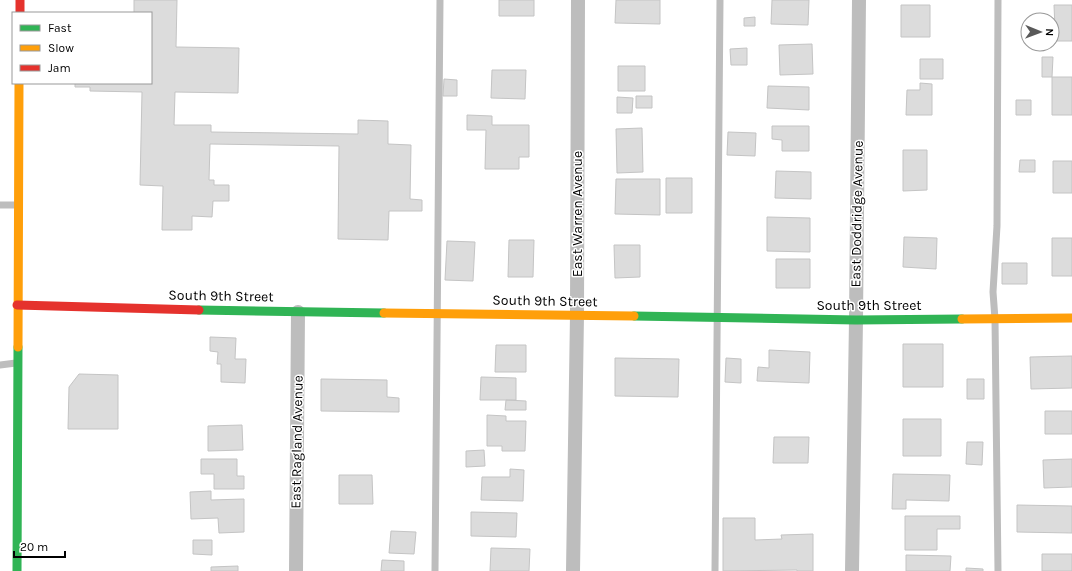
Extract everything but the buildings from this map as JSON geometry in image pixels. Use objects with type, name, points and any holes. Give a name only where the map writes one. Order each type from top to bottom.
[{"type":"street","points":[[20,0],[20,12]]},
{"type":"street","name":"East Warren Avenue","points":[[573,571],[577,315],[578,0]]},
{"type":"street","name":"East Doddridge Avenue","points":[[852,571],[859,0]]},
{"type":"street","points":[[17,571],[19,84]]},
{"type":"street","name":"South 9th Street","points":[[17,305],[298,312],[856,320],[1072,318]]},
{"type":"street","name":"East Ragland Avenue","points":[[296,571],[298,312]]},
{"type":"lane","points":[[435,571],[440,0]]},
{"type":"lane","points":[[715,571],[720,0]]},
{"type":"lane","points":[[998,0],[997,226],[993,292],[995,319],[998,571]]},
{"type":"lane","points":[[0,205],[18,205]]},
{"type":"lane","points":[[0,365],[17,363]]},
{"type":"traffic: fast","points":[[199,310],[384,313]]},
{"type":"traffic: fast","points":[[634,316],[856,320],[962,319]]},
{"type":"traffic: fast","points":[[17,571],[18,347]]},
{"type":"traffic: slow","points":[[18,347],[19,84]]},
{"type":"traffic: slow","points":[[384,313],[634,316]]},
{"type":"traffic: slow","points":[[962,319],[1072,318]]},
{"type":"traffic: jam","points":[[20,0],[20,12]]},
{"type":"traffic: jam","points":[[17,305],[199,310]]}]
